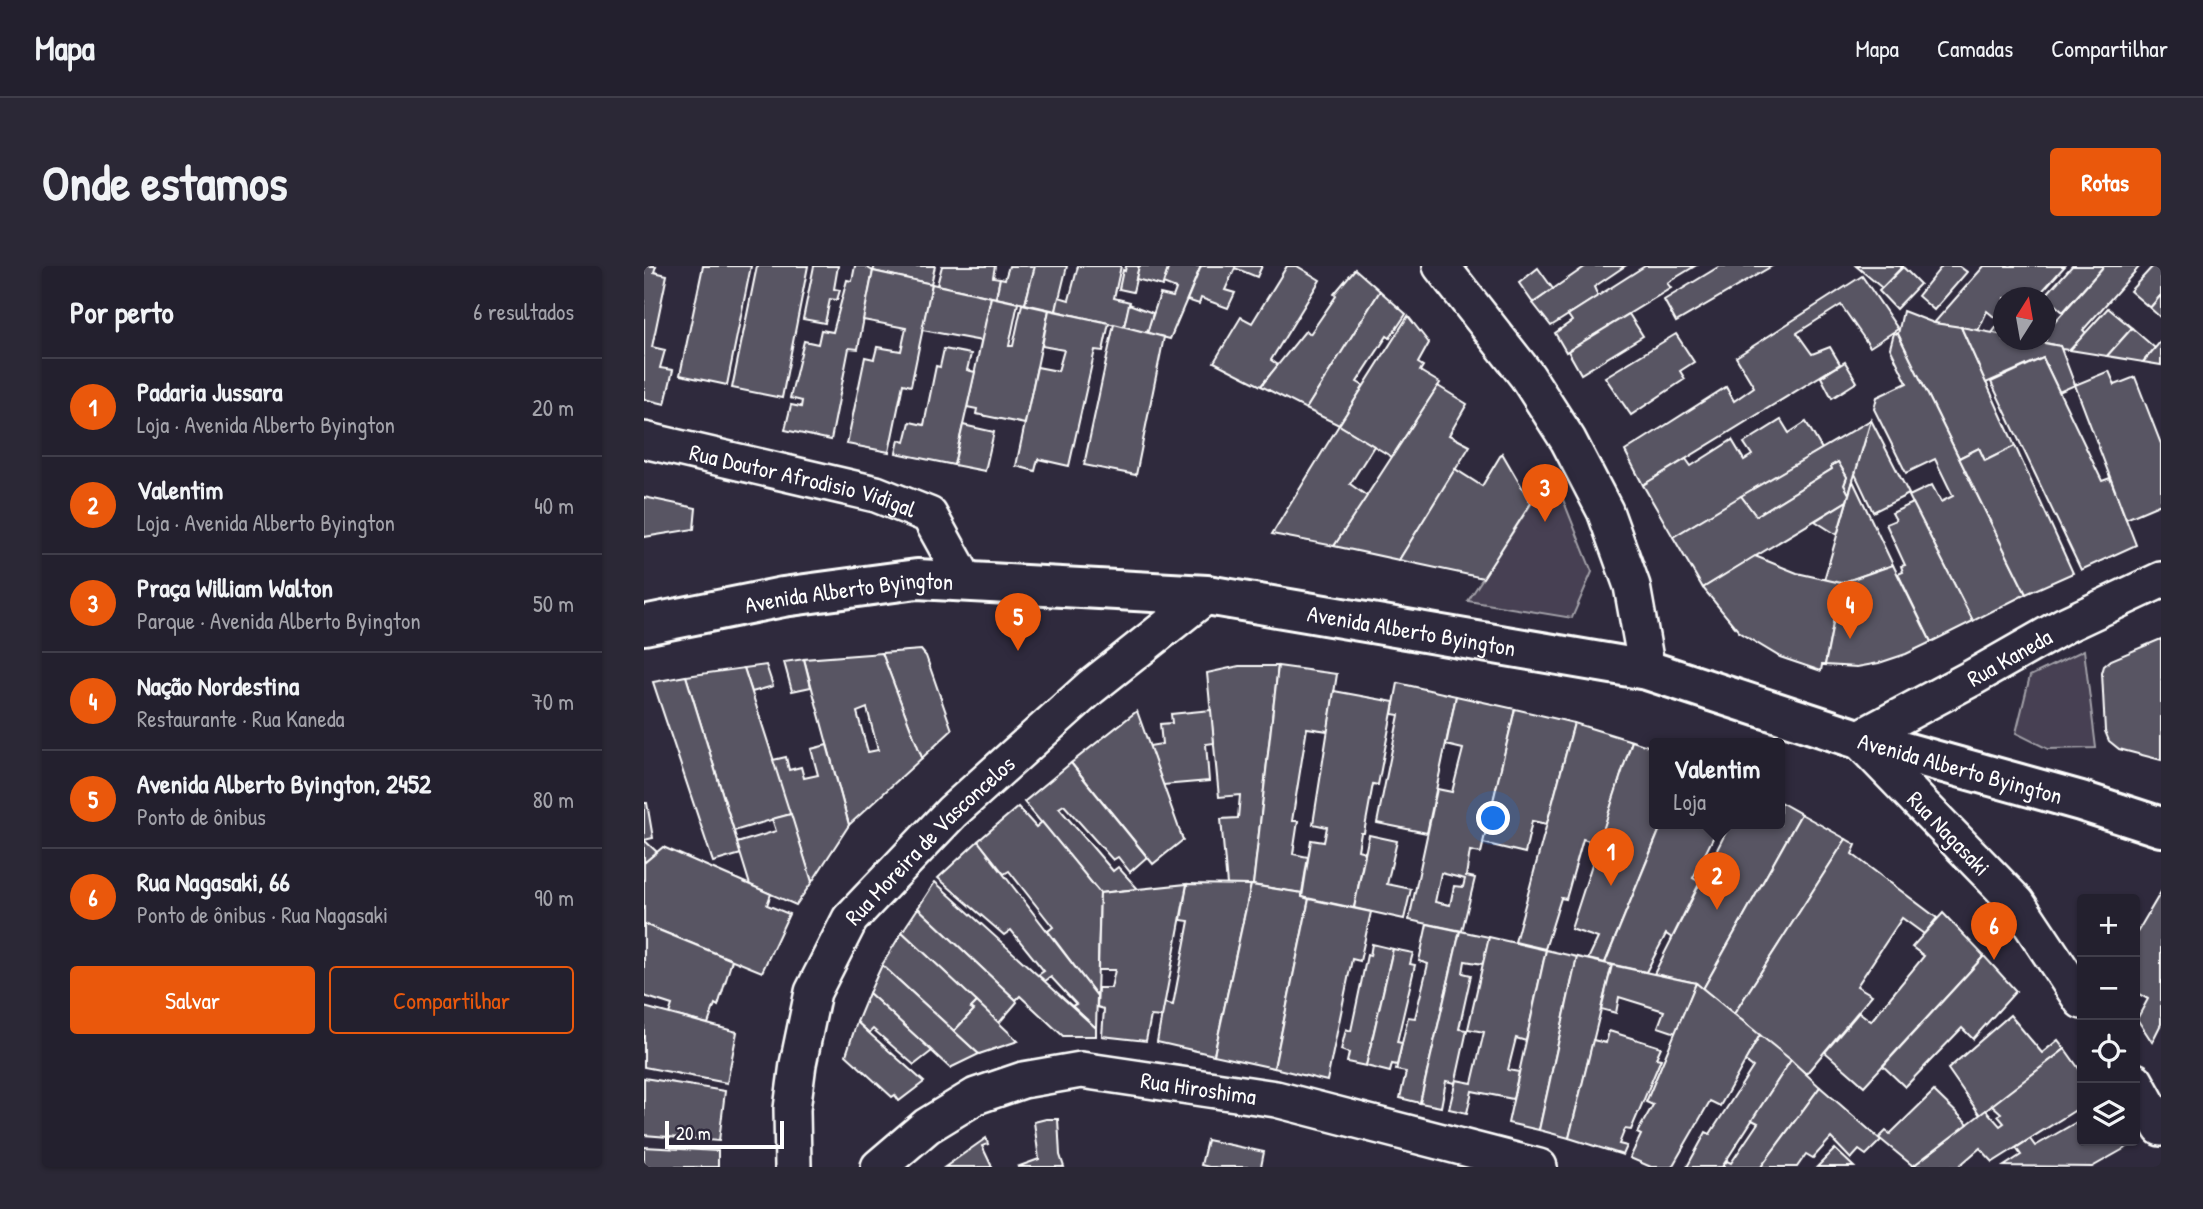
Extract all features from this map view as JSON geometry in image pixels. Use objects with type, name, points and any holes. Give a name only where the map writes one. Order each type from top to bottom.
[{"type":"street","points":[[1441,266],[1527,376],[1568,440],[1605,511],[1632,586],[1647,670]]},
{"type":"street","name":"Rua Doutor Afrodisio Vidigal","points":[[644,440],[876,494],[929,515],[966,582]]},
{"type":"street","name":"Avenida Alberto Byington","points":[[644,625],[783,597],[917,579],[1208,595],[1647,670],[1858,739],[2081,801],[2161,827]]},
{"type":"street","name":"Rua Kaneda","points":[[1858,739],[2065,625],[2161,580]]},
{"type":"street","name":"Rua Moreira de Vasconcelos","points":[[793,1167],[792,1109],[813,992],[850,919],[952,812],[1091,687],[1208,595]]},
{"type":"street","name":"Rua Nagasaki","points":[[1858,739],[2017,903],[2077,994]]},
{"type":"street","name":"Rua Hiroshima","points":[[879,1167],[927,1126],[976,1096],[1023,1080],[1081,1070],[1276,1099],[1539,1167]]},
{"type":"street","points":[[2136,1083],[2161,1128]]},
{"type":"shaded area","points":[[1552,472],[1592,572],[1572,618],[1468,601]]},
{"type":"shaded area","points":[[2084,650],[2096,748],[2048,749],[2016,733],[2030,676]]},
{"type":"building","points":[[644,266],[656,266],[654,272],[667,275],[652,347],[665,350],[660,368],[673,370],[665,404],[644,399]]},
{"type":"building","points":[[703,266],[751,266],[727,385],[680,375]]},
{"type":"building","points":[[757,266],[808,266],[782,398],[732,388]]},
{"type":"building","points":[[814,266],[838,266],[834,289],[840,290],[837,300],[830,299],[825,323],[803,319]]},
{"type":"building","points":[[855,266],[864,266],[873,271],[858,349],[849,348],[831,440],[785,430],[791,405],[801,407],[802,401],[790,398],[804,341],[818,344],[821,330],[833,332],[847,280],[852,281]]},
{"type":"building","points":[[875,266],[935,266],[931,284],[873,271]]},
{"type":"building","points":[[942,266],[995,266],[993,277],[1000,278],[996,298],[937,285]]},
{"type":"building","points":[[1009,266],[1035,266],[1025,304],[996,298],[1000,278],[1005,279]]},
{"type":"building","points":[[1035,266],[1067,266],[1056,311],[1025,304]]},
{"type":"building","points":[[1078,266],[1121,266],[1114,298],[1130,302],[1124,327],[1056,311],[1059,297],[1069,300]]},
{"type":"building","points":[[1126,266],[1139,266],[1133,292],[1119,289]]},
{"type":"building","points":[[1139,266],[1169,266],[1163,286],[1136,279]]},
{"type":"building","points":[[1169,266],[1201,266],[1170,339],[1147,333],[1160,294],[1173,297],[1176,289],[1163,284]]},
{"type":"building","points":[[1201,266],[1262,266],[1257,277],[1235,268],[1225,290],[1235,293],[1228,308],[1201,298],[1199,304],[1187,300]]},
{"type":"building","points":[[1287,266],[1297,266],[1320,280],[1271,360],[1278,365],[1261,386],[1214,362],[1241,317],[1252,323]]},
{"type":"building","points":[[1586,266],[1625,266],[1594,287],[1598,296],[1551,326],[1533,303]]},
{"type":"building","points":[[1645,266],[1695,266],[1667,283],[1671,288],[1566,352],[1555,333],[1572,321],[1568,315]]},
{"type":"building","points":[[1720,266],[1772,266],[1676,322],[1664,300]]},
{"type":"building","points":[[1856,266],[1903,266],[1882,288]]},
{"type":"building","points":[[1942,266],[1959,266],[1967,272],[1934,310],[1918,296]]},
{"type":"building","points":[[1984,266],[2065,266],[2046,287],[1993,287],[1993,316],[1987,311],[1978,331],[1934,323]]},
{"type":"building","points":[[2072,266],[2104,266],[2063,312],[2056,306],[2056,287],[2053,287]]},
{"type":"building","points":[[2104,266],[2140,266],[2083,330],[2086,333],[2070,350],[2056,345],[2056,321]]},
{"type":"building","points":[[2153,266],[2161,266],[2161,295],[2150,308],[2130,291]]},
{"type":"building","points":[[1903,267],[1920,284],[1896,309],[1879,291]]},
{"type":"building","points":[[1538,268],[1553,289],[1533,303],[1519,283]]},
{"type":"building","points":[[1355,269],[1380,291],[1306,409],[1261,386],[1306,330],[1310,334],[1336,296],[1334,294]]},
{"type":"building","points":[[873,271],[932,284],[911,386],[903,384],[889,452],[847,444],[865,357],[874,359],[877,347],[901,351],[906,328],[863,320]]},
{"type":"building","points":[[1862,276],[1898,329],[1870,347],[1841,305],[1797,333],[1812,354],[1830,347],[1840,364],[1643,485],[1625,451],[1726,387],[1734,401],[1754,387],[1736,357]]},
{"type":"building","points":[[932,284],[991,297],[982,341],[922,330]]},
{"type":"building","points":[[1380,291],[1406,314],[1390,338],[1387,336],[1357,382],[1364,386],[1339,425],[1306,409]]},
{"type":"building","points":[[2161,295],[2161,318],[2150,308]]},
{"type":"building","points":[[991,297],[1018,303],[1009,346],[1013,346],[1022,304],[1049,310],[1025,424],[976,414],[977,409],[967,407]]},
{"type":"building","points":[[1129,304],[1153,313],[1147,333],[1124,327]]},
{"type":"building","points":[[2108,308],[2132,328],[2107,356],[2070,350]]},
{"type":"building","points":[[1049,310],[1109,323],[1103,351],[1095,350],[1069,466],[1038,459],[1035,471],[1016,466],[1037,367],[1058,371],[1064,350],[1042,346]]},
{"type":"building","points":[[1903,311],[1934,323],[1961,327],[2015,446],[1985,461],[1979,448],[1959,458],[1898,334]]},
{"type":"building","points":[[1629,314],[1643,336],[1581,374],[1568,351]]},
{"type":"building","points":[[1408,316],[1429,343],[1418,363],[1423,366],[1420,371],[1440,383],[1392,457],[1339,425]]},
{"type":"building","points":[[1114,324],[1164,337],[1136,475],[1084,465]]},
{"type":"building","points":[[1961,327],[1993,333],[1993,350],[2056,350],[2056,345],[2060,346],[2075,385],[2059,392],[2043,358],[1986,383]]},
{"type":"building","points":[[2132,328],[2155,348],[2143,362],[2107,356]]},
{"type":"building","points":[[1894,333],[1898,334],[2026,594],[1973,621],[1909,496],[1932,485],[1941,502],[1953,496],[1935,459],[1906,473],[1874,409],[1877,397],[1907,383],[1890,348]]},
{"type":"building","points":[[1676,334],[1694,362],[1680,371],[1685,379],[1631,415],[1605,377]]},
{"type":"building","points":[[2161,341],[2161,365],[2143,362]]},
{"type":"building","points":[[944,349],[971,354],[967,370],[975,372],[954,465],[896,453],[899,440],[905,442],[910,422],[924,425],[936,366],[940,367]]},
{"type":"building","points":[[2043,358],[2102,481],[2110,478],[2136,545],[2081,570],[1991,382]]},
{"type":"building","points":[[1845,362],[1857,382],[1832,398],[1821,377]]},
{"type":"building","points":[[2109,371],[2115,385],[2135,377],[2161,444],[2161,504],[2126,519],[2075,385]]},
{"type":"building","points":[[1438,386],[1467,404],[1449,435],[1470,446],[1399,560],[1334,546]]},
{"type":"building","points":[[1781,420],[1789,433],[1806,422],[1822,449],[1673,537],[1643,485],[1686,459],[1691,466],[1732,440],[1744,460],[1752,455],[1744,443]]},
{"type":"building","points":[[1871,420],[1909,494],[1873,512],[1855,474]]},
{"type":"building","points":[[1871,420],[1849,494],[1844,485],[1847,477],[1838,462],[1831,466],[1832,469],[1756,516],[1741,496]]},
{"type":"building","points":[[963,425],[994,432],[985,471],[954,465]]},
{"type":"building","points":[[1339,425],[1374,446],[1350,484],[1367,496],[1334,546],[1272,534]]},
{"type":"building","points":[[2015,446],[2073,573],[2026,594],[1959,458],[1979,448],[1985,461]]},
{"type":"building","points":[[1502,453],[1531,503],[1483,578],[1399,560],[1455,469],[1482,486]]},
{"type":"building","points":[[1838,462],[1847,477],[1844,485],[1849,494],[1847,501],[1703,588],[1673,537],[1741,496],[1756,516],[1832,469],[1831,466]]},
{"type":"building","points":[[1853,481],[1893,565],[1841,583],[1824,580]]},
{"type":"building","points":[[644,497],[696,508],[694,529],[644,537]]},
{"type":"building","points":[[1847,501],[1837,535],[1815,521]]},
{"type":"building","points":[[1913,503],[1973,621],[1931,642],[1898,574],[1903,572],[1901,566],[1905,565],[1886,524],[1896,520],[1892,513]]},
{"type":"building","points":[[1755,556],[1797,573],[1841,583],[1825,665],[1822,665],[1821,671],[1780,657],[1740,633],[1703,588]]},
{"type":"building","points":[[1893,565],[1931,642],[1879,663],[1857,667],[1825,665],[1841,583]]},
{"type":"building","points":[[2161,639],[2161,760],[2119,749],[2109,741],[2105,731],[2102,673],[2104,666],[2111,660]]},
{"type":"building","points":[[921,650],[926,656],[952,730],[922,758],[882,653]]},
{"type":"building","points":[[882,653],[922,758],[849,825],[804,659]],"holes":[[[867,708],[878,750],[868,752],[857,712]]]},
{"type":"building","points":[[804,659],[811,687],[792,691],[784,662]]},
{"type":"building","points":[[766,665],[773,686],[752,692],[744,668]]},
{"type":"building","points":[[1239,666],[1278,666],[1253,885],[1227,885],[1221,819],[1238,818],[1240,795],[1219,797],[1207,673]]},
{"type":"building","points":[[1278,666],[1337,674],[1328,731],[1307,728],[1292,821],[1298,821],[1293,854],[1308,857],[1302,893],[1253,885]]},
{"type":"building","points":[[744,668],[791,814],[734,831],[686,676]]},
{"type":"building","points":[[686,676],[741,854],[713,862],[653,682]]},
{"type":"building","points":[[1398,683],[1456,696],[1427,833],[1377,823],[1399,715],[1392,714]]},
{"type":"building","points":[[1334,691],[1394,702],[1378,785],[1373,784],[1364,833],[1361,833],[1358,850],[1365,852],[1354,908],[1302,897],[1311,840],[1324,842],[1327,827],[1313,824]]},
{"type":"building","points":[[1456,696],[1515,709],[1481,853],[1470,851],[1466,876],[1475,878],[1462,931],[1409,920],[1437,789],[1452,792],[1463,749],[1446,745]],"holes":[[[1441,873],[1465,879],[1463,887],[1454,886],[1450,905],[1435,902]]]},
{"type":"building","points":[[1515,709],[1574,723],[1547,824],[1532,821],[1525,853],[1483,843]]},
{"type":"building","points":[[1211,710],[1214,743],[1206,744],[1209,781],[1163,785],[1149,746],[1162,744],[1160,724],[1172,723],[1171,714]]},
{"type":"building","points":[[1137,711],[1183,840],[1153,864],[1071,763]]},
{"type":"building","points":[[1574,723],[1632,741],[1599,844],[1583,839],[1566,899],[1561,898],[1545,949],[1515,942]]},
{"type":"building","points":[[1632,741],[1649,746],[1649,829],[1660,829],[1605,963],[1588,959],[1598,938],[1571,929]]},
{"type":"building","points":[[827,745],[849,825],[812,882],[773,760],[786,757],[789,770],[801,767],[804,778],[818,775],[811,749]]},
{"type":"building","points":[[1071,763],[1147,857],[1130,872],[1118,857],[1113,860],[1064,805],[1059,808],[1113,871],[1118,867],[1138,889],[1100,893],[1024,802]]},
{"type":"building","points":[[644,803],[647,803],[653,838],[644,840]]},
{"type":"building","points":[[1785,805],[1801,814],[1703,989],[1696,983],[1654,974],[1727,829],[1785,829]]},
{"type":"building","points":[[1018,807],[1036,827],[1042,822],[1100,893],[1097,996],[1048,931],[1053,927],[1009,871],[1004,874],[978,841]]},
{"type":"building","points":[[791,814],[812,882],[796,905],[750,885],[737,843],[776,831],[772,819]]},
{"type":"building","points":[[1801,814],[1846,839],[1734,1014],[1703,989]]},
{"type":"building","points":[[1660,829],[1718,829],[1693,878],[1700,882],[1672,938],[1666,934],[1646,972],[1605,963]]},
{"type":"building","points":[[1369,835],[1397,841],[1387,884],[1411,889],[1404,919],[1354,908]]},
{"type":"building","points":[[1846,839],[1856,845],[1852,854],[1937,918],[1924,934],[1902,918],[1857,986],[1872,995],[1806,1074],[1734,1014]]},
{"type":"building","points":[[644,840],[657,852],[644,863]]},
{"type":"building","points":[[978,841],[1097,996],[1096,1028],[1072,1006],[1076,1004],[1051,977],[1045,981],[1038,975],[1044,971],[1011,930],[1004,935],[938,878]]},
{"type":"building","points":[[663,847],[771,894],[767,905],[789,914],[762,972],[644,924],[644,863]]},
{"type":"building","points":[[935,882],[1096,1028],[1096,1036],[1063,1036],[1020,996],[1016,1000],[918,908]]},
{"type":"building","points":[[1187,884],[1251,885],[1214,1055],[1157,1042],[1164,1003],[1173,1005],[1189,921],[1181,920]]},
{"type":"building","points":[[1187,884],[1162,1017],[1151,1016],[1146,1041],[1102,1036],[1104,1009],[1097,1007],[1098,988],[1111,988],[1115,970],[1098,970],[1100,893]]},
{"type":"building","points":[[1251,885],[1302,893],[1302,897],[1309,899],[1274,1068],[1214,1055]]},
{"type":"building","points":[[2161,892],[2161,1024],[2152,1042],[2140,1024],[2140,1014],[2148,999],[2140,995],[2140,928]]},
{"type":"building","points":[[1309,899],[1371,912],[1360,961],[1352,959],[1327,1081],[1274,1068]]},
{"type":"building","points":[[918,908],[1016,1000],[999,1023],[902,932]]},
{"type":"building","points":[[1943,913],[1984,956],[1864,1086],[1825,1052],[1859,1012],[1871,1021],[1924,956],[1912,947]]},
{"type":"building","points":[[644,924],[732,960],[718,1006],[715,1004],[708,1024],[669,1014],[672,1005],[644,996]]},
{"type":"building","points":[[1427,924],[1460,931],[1420,1103],[1400,1098],[1406,1072],[1396,1070],[1408,1017],[1415,1018],[1428,964],[1419,961]]},
{"type":"building","points":[[1460,931],[1489,937],[1483,964],[1465,961],[1463,973],[1471,975],[1459,1029],[1467,1030],[1455,1083],[1446,1081],[1441,1107],[1420,1103]]},
{"type":"building","points":[[902,932],[977,1002],[971,1008],[974,1010],[954,1031],[882,965]]},
{"type":"building","points":[[1489,937],[1546,950],[1526,1041],[1516,1038],[1508,1070],[1519,1072],[1513,1099],[1472,1091],[1467,1113],[1449,1109],[1456,1080],[1472,1083],[1484,1032],[1468,1029]]},
{"type":"building","points":[[1372,944],[1393,949],[1366,1066],[1347,1062],[1349,1053],[1341,1050],[1346,1029],[1351,1031],[1367,955],[1370,956]]},
{"type":"building","points":[[1393,949],[1413,953],[1410,964],[1415,965],[1397,1042],[1402,1043],[1397,1065],[1392,1064],[1390,1072],[1366,1066]]},
{"type":"building","points":[[1546,950],[1577,957],[1539,1130],[1508,1123]]},
{"type":"building","points":[[1984,956],[2016,991],[1973,1039],[1962,1028],[1905,1087],[1883,1066]]},
{"type":"building","points":[[1577,957],[1612,965],[1569,1138],[1539,1130]]},
{"type":"building","points":[[882,965],[979,1054],[950,1068],[869,993]]},
{"type":"building","points":[[1612,965],[1696,983],[1676,1033],[1658,1027],[1664,1011],[1619,997],[1616,1013],[1601,1009]]},
{"type":"building","points":[[1696,983],[1760,1035],[1720,1106],[1710,1101],[1672,1167],[1651,1167],[1630,1158],[1641,1135],[1637,1133],[1653,1105],[1646,1102]]},
{"type":"building","points":[[869,993],[932,1051],[914,1065],[873,1029],[869,1033],[857,1022]]},
{"type":"building","points":[[977,1002],[1018,1041],[979,1054],[954,1031],[974,1010],[971,1008]]},
{"type":"building","points":[[644,1007],[737,1032],[727,1083],[644,1067]]},
{"type":"building","points":[[2010,1015],[2042,1053],[2058,1040],[2065,1049],[1980,1115],[1948,1069]]},
{"type":"building","points":[[857,1022],[924,1082],[899,1101],[895,1095],[892,1097],[846,1055]]},
{"type":"building","points":[[1609,1031],[1661,1047],[1656,1058],[1661,1059],[1631,1130],[1625,1129],[1619,1144],[1627,1146],[1623,1155],[1569,1138],[1593,1040],[1606,1043]]},
{"type":"building","points":[[1760,1035],[1791,1060],[1722,1167],[1687,1167],[1706,1132],[1710,1134],[1753,1067],[1745,1061]]},
{"type":"building","points":[[2065,1049],[2077,1066],[2077,1109],[1993,1162],[1980,1148],[1958,1167],[1913,1166],[1986,1110],[2000,1126],[2004,1123],[1998,1116],[2001,1113],[1992,1105]]},
{"type":"building","points":[[1791,1060],[1820,1087],[1761,1167],[1722,1167],[1727,1161],[1731,1163],[1758,1123],[1752,1120]]},
{"type":"building","points":[[644,1078],[725,1091],[719,1141],[644,1135]]},
{"type":"building","points":[[1820,1087],[1881,1140],[1866,1155],[1859,1150],[1851,1159],[1831,1138],[1813,1158],[1806,1154],[1797,1167],[1761,1167]]},
{"type":"building","points":[[1934,1091],[1968,1124],[1913,1166],[1879,1138],[1886,1131],[1890,1134]]},
{"type":"building","points":[[1058,1119],[1060,1155],[1064,1167],[1017,1167],[1039,1159],[1034,1122]]},
{"type":"building","points":[[2077,1122],[2077,1146],[2129,1146],[2092,1167],[2004,1166],[2021,1155],[2016,1148],[2030,1139],[2035,1146]]},
{"type":"building","points":[[986,1138],[988,1144],[982,1146],[992,1167],[945,1167]]},
{"type":"building","points":[[1207,1140],[1264,1152],[1261,1167],[1201,1165]]},
{"type":"building","points":[[644,1147],[718,1151],[718,1167],[644,1167]]},
{"type":"building","points":[[1835,1149],[1854,1167],[1817,1167]]},
{"type":"place","name":"Praça William Walton","points":[[1545,522]]},
{"type":"place","name":"Nação Nordestina","points":[[1850,639]]},
{"type":"place","name":"Avenida Alberto Byington, 2452","points":[[1018,651]]},
{"type":"place","name":"Padaria Jussara","points":[[1611,886]]},
{"type":"place","name":"Valentim","points":[[1717,910]]},
{"type":"place","name":"Rua Nagasaki, 66","points":[[1994,960]]}]
